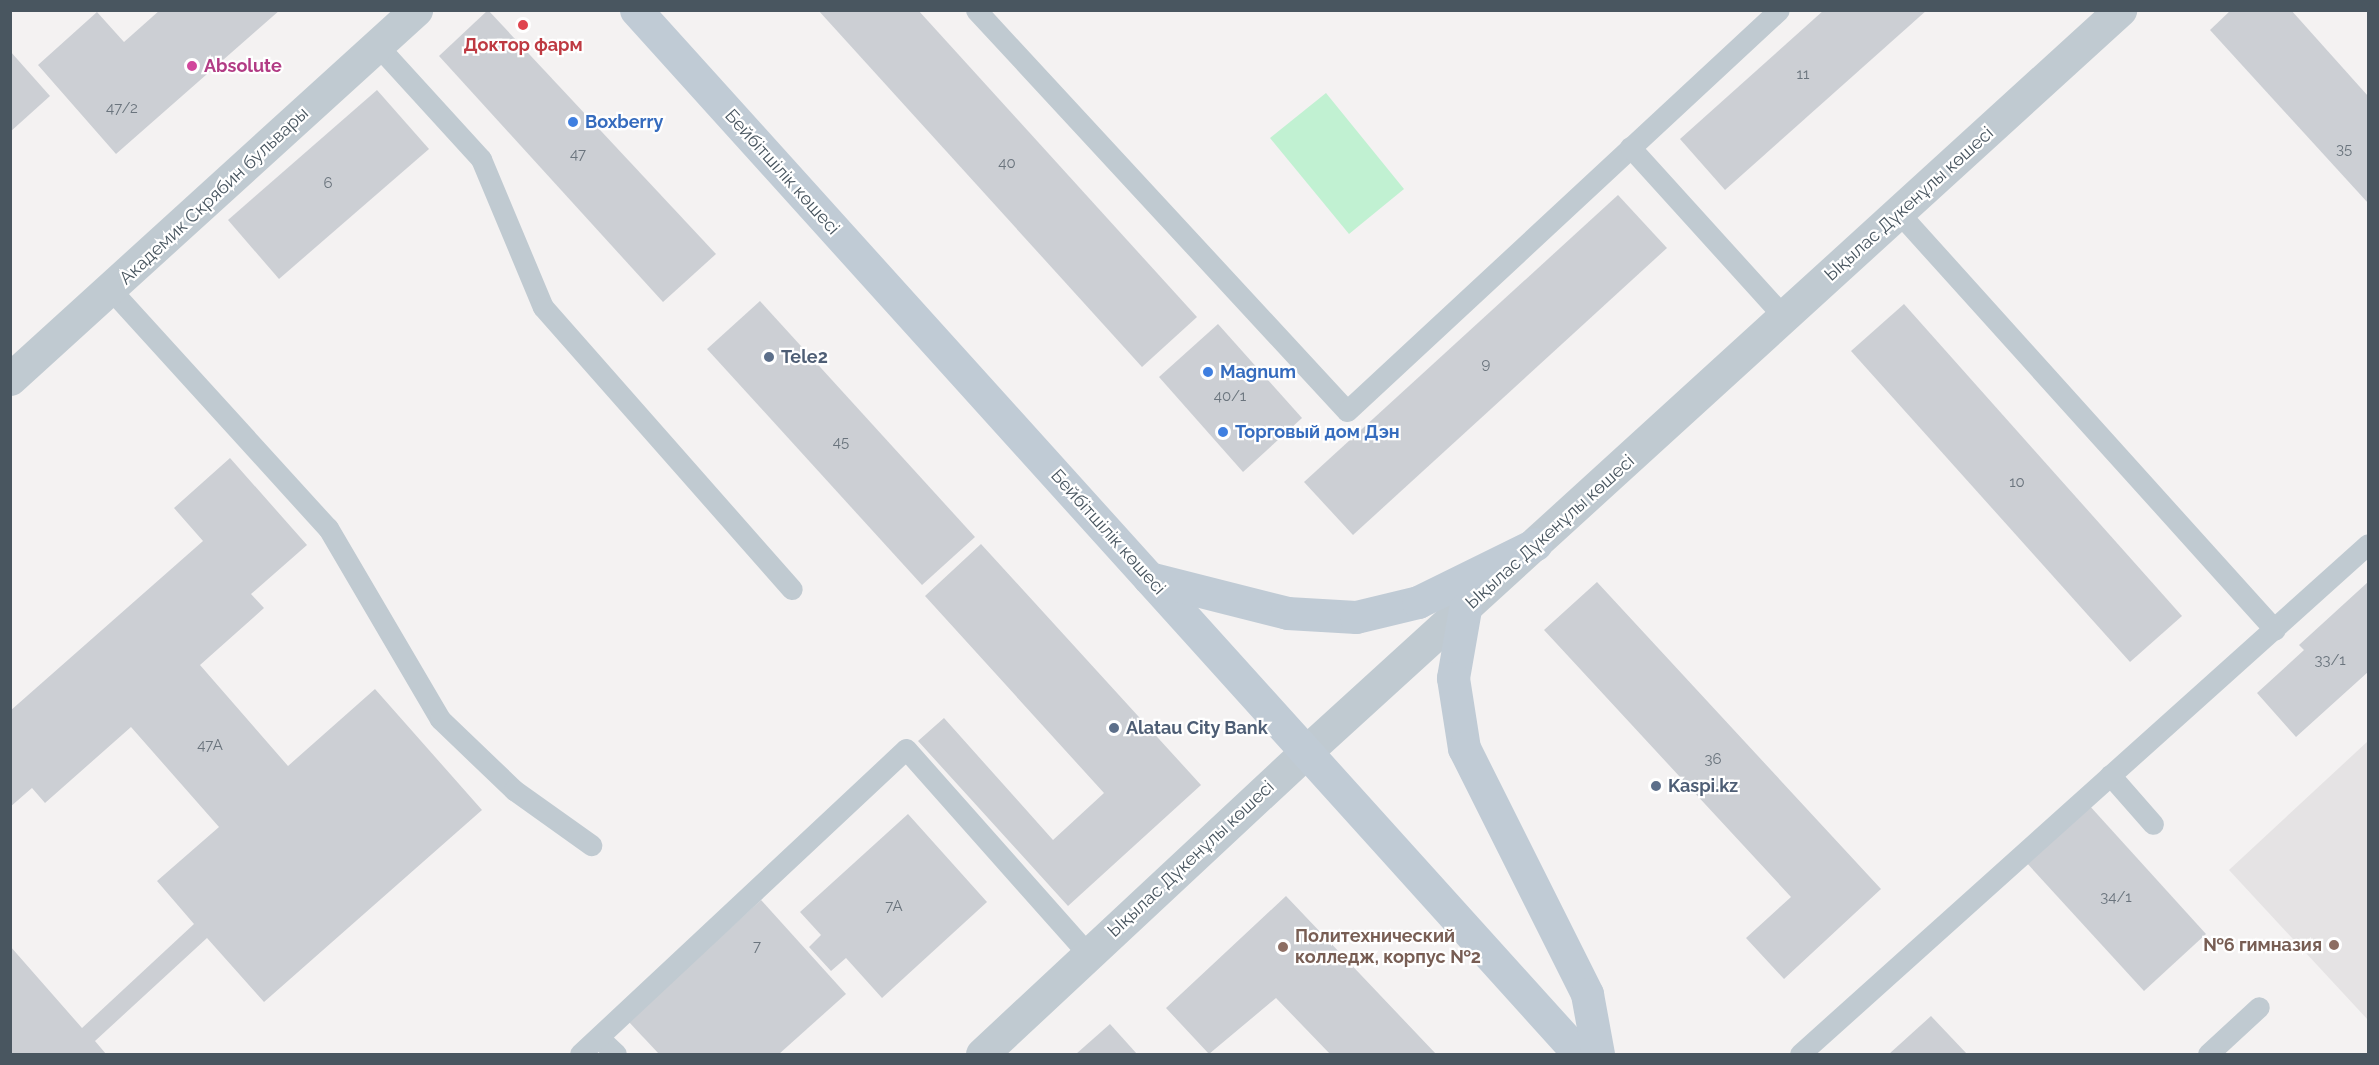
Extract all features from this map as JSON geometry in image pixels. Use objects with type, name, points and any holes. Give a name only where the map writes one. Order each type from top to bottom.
[{"type":"main road","name":"Бейбітшілік көшесі","points":[[636,10],[1149,579],[1308,750],[1579,1054]]},
{"type":"main road","points":[[1149,579],[1287,613],[1356,616],[1418,602],[1536,544]]},
{"type":"main road","points":[[1466,609],[1453,678],[1464,748],[1587,994],[1598,1054]]},
{"type":"street","name":"Академик Скрябин бульвары","points":[[10,379],[112,291],[416,10]]},
{"type":"street","name":"Ықылас Дүкенұлы көшесі","points":[[982,1054],[1308,750],[1466,609],[2120,10]]},
{"type":"lane","points":[[976,10],[1347,411],[1779,10]]},
{"type":"lane","points":[[377,45],[481,159],[543,307],[792,590]]},
{"type":"lane","points":[[1629,147],[1784,317]]},
{"type":"lane","points":[[1899,213],[2275,630]]},
{"type":"lane","points":[[112,291],[328,528],[440,718],[514,790],[591,845]]},
{"type":"lane","points":[[1800,1054],[2275,630],[2368,544]]},
{"type":"lane","points":[[580,1054],[906,749],[1089,955]]},
{"type":"lane","points":[[2110,775],[2152,824]]},
{"type":"lane","points":[[2208,1054],[2259,1007]]},
{"type":"lane","points":[[599,1038],[616,1054]]},
{"type":"shaded area","name":"№6 гимназия","points":[[2368,741],[2368,1020],[2229,870]]},
{"type":"green space","points":[[1326,93],[1404,189],[1349,234],[1270,138]]},
{"type":"building","points":[[160,10],[280,10],[116,154],[38,65],[97,12],[124,42]]},
{"type":"building","points":[[488,10],[716,254],[663,302],[439,56]]},
{"type":"building","points":[[818,10],[918,10],[1197,317],[1142,367]]},
{"type":"building","points":[[1824,10],[1927,10],[1725,190],[1680,139]]},
{"type":"building","points":[[2231,10],[2291,10],[2368,96],[2368,203],[2210,30]]},
{"type":"building","points":[[10,51],[50,96],[10,132]]},
{"type":"building","points":[[377,90],[429,149],[279,279],[228,220]]},
{"type":"building","points":[[1618,195],[1667,248],[1353,535],[1304,482]]},
{"type":"building","points":[[760,301],[975,537],[922,585],[707,349]]},
{"type":"building","points":[[1904,304],[2182,616],[2130,662],[1851,351]]},
{"type":"building","points":[[1218,324],[1302,418],[1243,472],[1159,377]]},
{"type":"building","points":[[230,458],[307,545],[251,594],[264,608],[200,665],[288,766],[375,689],[482,810],[264,1002],[207,938],[95,1041],[106,1054],[10,1054],[10,946],[82,1028],[194,924],[157,881],[219,827],[131,727],[45,803],[32,788],[10,807],[10,711],[203,541],[174,508]]},
{"type":"building","points":[[981,544],[1201,785],[1068,906],[918,741],[944,718],[1053,840],[1104,793],[925,596]]},
{"type":"building","points":[[1597,582],[1881,889],[1784,979],[1746,938],[1791,897],[1544,630]]},
{"type":"building","points":[[2368,582],[2368,672],[2296,737],[2257,693],[2304,650],[2299,645]]},
{"type":"building","points":[[2088,804],[2206,934],[2144,991],[2025,861]]},
{"type":"building","points":[[908,814],[987,902],[882,998],[846,958],[831,971],[809,947],[821,935],[800,912]]},
{"type":"building","name":"Политехнический колледж, корпус №2","points":[[1286,896],[1436,1054],[1330,1054],[1276,998],[1209,1054],[1166,1008]]},
{"type":"building","points":[[761,900],[846,994],[779,1054],[659,1054],[628,1021]]},
{"type":"building","points":[[1931,1016],[1967,1054],[1889,1054]]},
{"type":"building","points":[[1110,1024],[1137,1054],[1076,1054]]},
{"type":"place","name":"Доктор фарм","points":[[523,25]]},
{"type":"place","name":"Absolute","points":[[192,66]]},
{"type":"place","name":"Boxberry","points":[[573,122]]},
{"type":"place","name":"Tele2","points":[[769,357]]},
{"type":"place","name":"Magnum","points":[[1208,372]]},
{"type":"place","name":"Торговый дом Дэн","points":[[1223,432]]},
{"type":"place","name":"Alatau City Bank","points":[[1114,728]]},
{"type":"place","name":"Kaspi.kz","points":[[1656,786]]},
{"type":"place","name":"№6 гимназия","points":[[2334,945]]},
{"type":"place","name":"Политехнический колледж, корпус №2","points":[[1283,947]]}]
